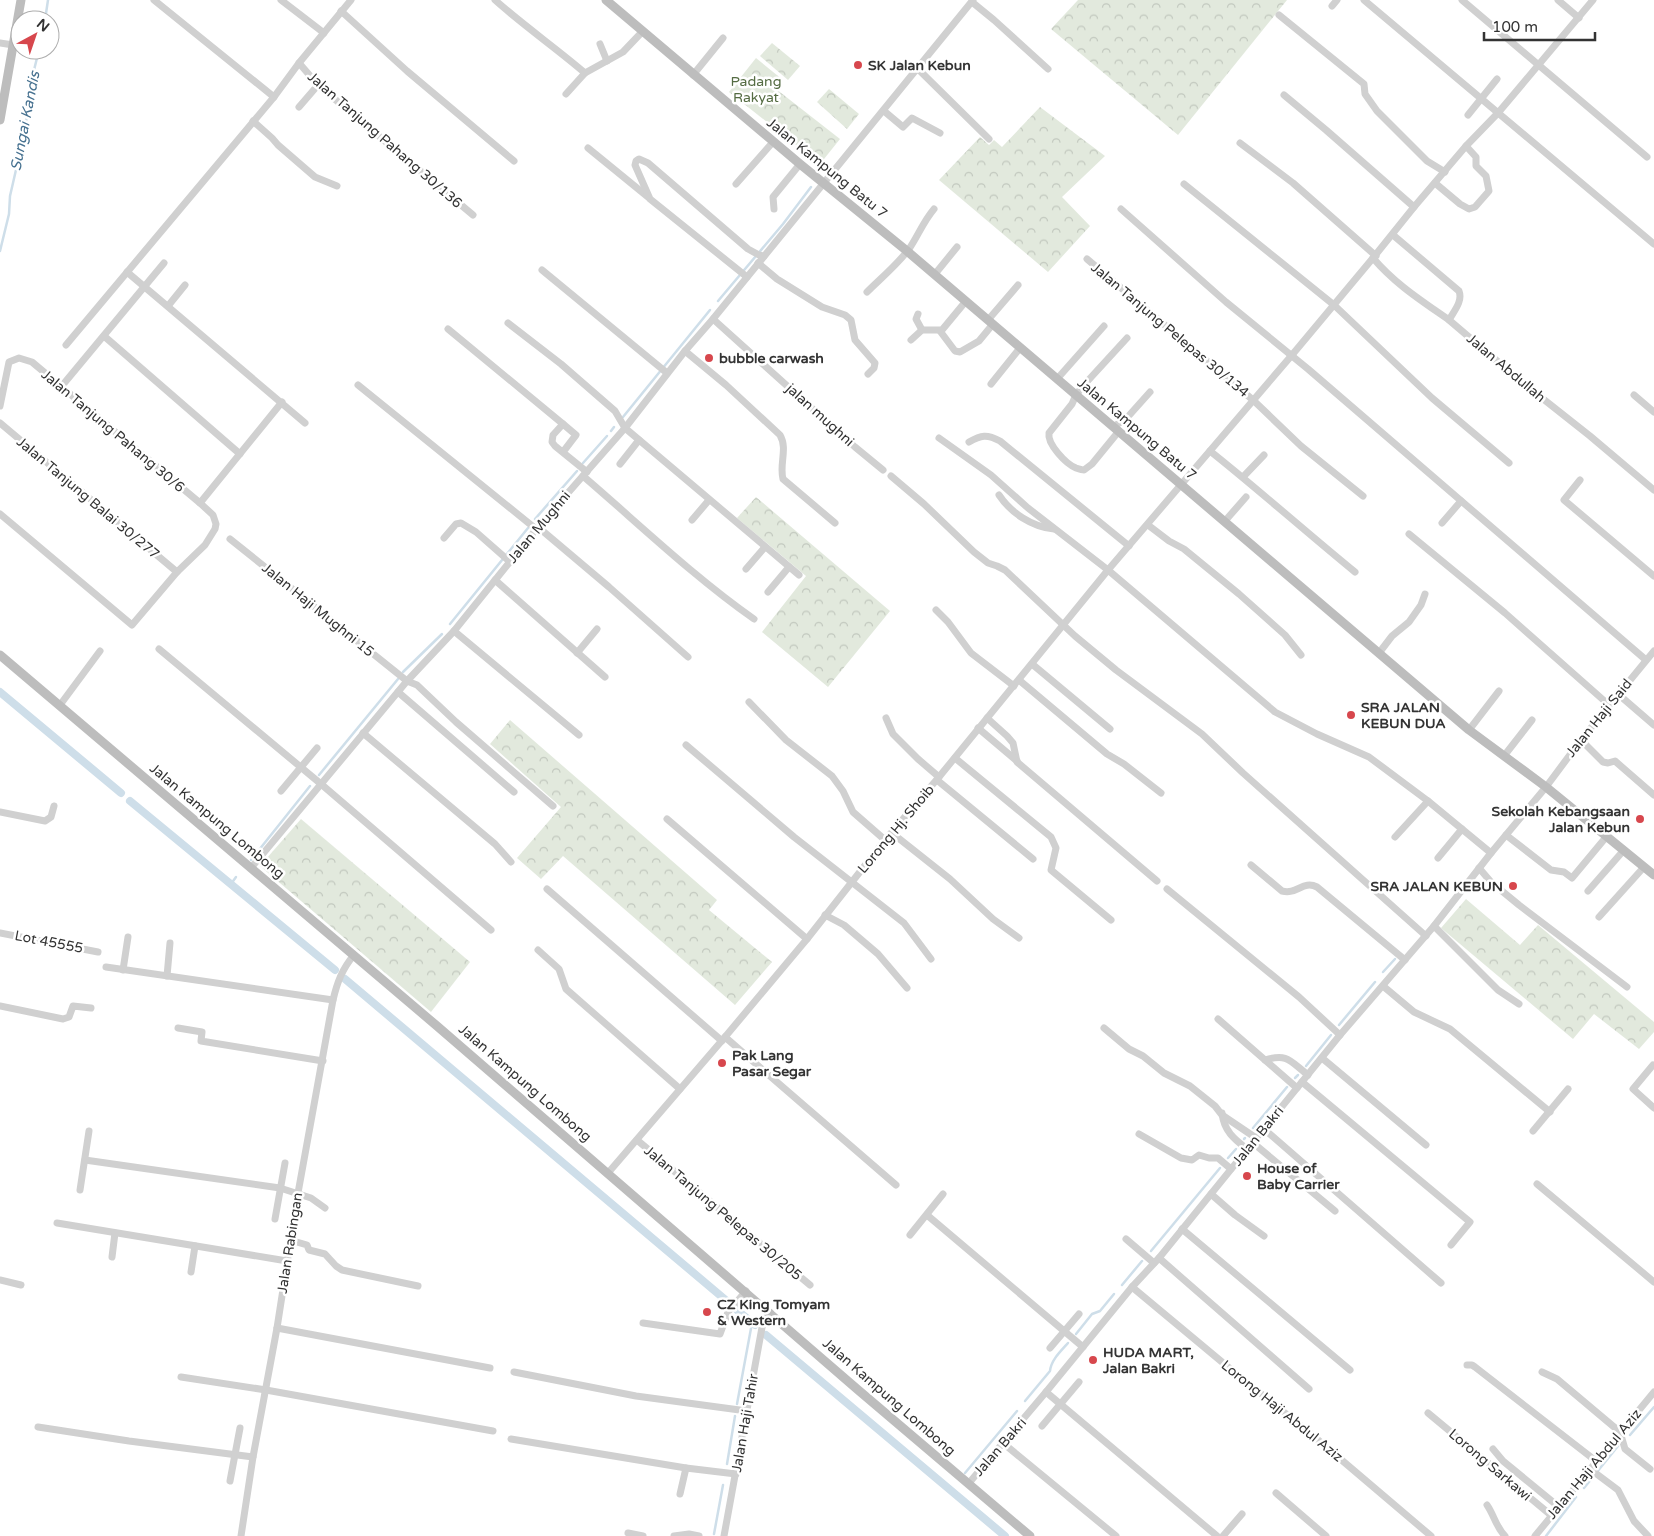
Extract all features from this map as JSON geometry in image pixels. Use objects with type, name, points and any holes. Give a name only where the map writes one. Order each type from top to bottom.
[{"type":"street","points":[[154,0],[274,97]]},
{"type":"street","points":[[281,0],[324,33]]},
{"type":"street","points":[[66,345],[274,97],[299,63],[352,0]]},
{"type":"street","points":[[495,0],[585,73]]},
{"type":"street","name":"Jalan Kampung Batu 7","points":[[606,0],[692,75],[935,274],[1469,730],[1546,787],[1654,875]]},
{"type":"street","points":[[1364,0],[1654,244]]},
{"type":"street","points":[[1462,0],[1647,157]]},
{"type":"street","points":[[1558,0],[1579,18]]},
{"type":"street","points":[[1182,485],[1393,235],[1435,182],[1498,113],[1593,0]]},
{"type":"street","points":[[973,1],[1048,69]]},
{"type":"street","name":"Jalan Mughni","points":[[252,868],[407,681],[454,631],[509,560],[625,428],[667,373],[758,263],[759,254],[824,184],[973,1]]},
{"type":"street","points":[[341,11],[407,71],[514,161]]},
{"type":"street","points":[[1279,15],[1364,84],[1366,94],[1377,111],[1427,161],[1445,172]]},
{"type":"street","points":[[566,94],[585,73],[623,52],[642,32]]},
{"type":"street","points":[[692,75],[722,38]]},
{"type":"street","points":[[600,44],[607,61]]},
{"type":"street","points":[[0,118],[10,60]]},
{"type":"street","name":"Jalan Tanjung Pahang 30/136","points":[[299,63],[318,85],[473,215]]},
{"type":"street","points":[[918,69],[989,139]]},
{"type":"street","points":[[1468,115],[1497,79]]},
{"type":"street","points":[[299,107],[318,85]]},
{"type":"street","points":[[1284,95],[1414,207]]},
{"type":"street","points":[[884,111],[903,127],[912,118],[940,133]]},
{"type":"street","points":[[254,121],[315,177],[337,186]]},
{"type":"street","points":[[736,184],[773,142]]},
{"type":"street","name":"Jalan Abdullah","points":[[1240,143],[1293,183],[1417,299],[1450,320],[1523,383],[1654,490]]},
{"type":"street","points":[[1435,182],[1460,204],[1469,209],[1475,207],[1488,194],[1489,187],[1486,176],[1476,166],[1476,157],[1466,146]]},
{"type":"street","points":[[588,148],[746,276]]},
{"type":"street","points":[[650,199],[635,165],[640,159],[648,163],[759,254]]},
{"type":"street","points":[[774,209],[773,197],[800,164]]},
{"type":"street","points":[[1184,184],[1334,305],[1432,398],[1508,463]]},
{"type":"street","points":[[867,292],[907,251],[915,240],[924,220],[934,209]]},
{"type":"street","points":[[1121,209],[1226,302],[1292,355],[1646,660]]},
{"type":"street","points":[[1393,235],[1459,291],[1459,301],[1450,320]]},
{"type":"street","points":[[935,274],[956,247]]},
{"type":"street","name":"Jalan Tanjung Pelepas 30/134","points":[[1087,259],[1253,400],[1302,446],[1363,496]]},
{"type":"street","points":[[61,387],[164,263]]},
{"type":"street","points":[[758,263],[777,278],[822,307],[842,313],[851,320],[855,340],[875,363],[874,368],[868,374]]},
{"type":"street","points":[[542,270],[667,373]]},
{"type":"street","points":[[127,272],[305,423]]},
{"type":"street","points":[[168,306],[185,285]]},
{"type":"street","points":[[940,331],[953,349],[960,352],[979,341],[1018,285]]},
{"type":"street","points":[[940,331],[966,301]]},
{"type":"street","points":[[918,314],[916,321],[922,330]]},
{"type":"street","name":"jalan mughni","points":[[713,319],[849,442],[883,470]]},
{"type":"street","points":[[508,323],[561,364],[615,412],[625,428],[798,575]]},
{"type":"street","points":[[1058,379],[1104,326]]},
{"type":"street","points":[[448,329],[576,436],[563,452]]},
{"type":"street","points":[[911,340],[922,330],[940,331]]},
{"type":"street","points":[[104,336],[240,454]]},
{"type":"street","points":[[1127,338],[1076,394],[1072,404],[1049,433],[1048,437],[1052,446],[1075,468],[1084,470],[1092,464],[1116,428],[1150,392]]},
{"type":"street","points":[[991,384],[1020,348]]},
{"type":"street","points":[[685,351],[726,385],[780,435],[784,449],[781,471],[783,479],[835,523]]},
{"type":"street","name":"Jalan Tanjung Pahang 30/6","points":[[0,406],[9,362],[19,358],[32,362],[213,515],[216,524],[209,539],[177,572]]},
{"type":"street","points":[[358,385],[609,587],[688,657]]},
{"type":"street","points":[[1634,395],[1654,412]]},
{"type":"street","points":[[200,503],[282,402]]},
{"type":"street","name":"Jalan Tanjung Balai 30/277","points":[[0,423],[177,572]]},
{"type":"street","points":[[563,424],[554,435],[552,442],[663,546],[754,619]]},
{"type":"street","points":[[969,442],[985,435],[1000,441],[1130,546]]},
{"type":"street","points":[[939,438],[991,475],[1028,508],[1108,570],[1276,712],[1317,734],[1369,757],[1428,801],[1491,853]]},
{"type":"street","points":[[620,464],[640,440]]},
{"type":"street","points":[[1210,452],[1355,572]]},
{"type":"street","points":[[1243,478],[1264,455]]},
{"type":"street","points":[[890,476],[924,504],[974,552],[988,563],[1005,570],[1063,626],[1116,670],[1202,734],[1243,773],[1426,936]]},
{"type":"street","points":[[1580,480],[1564,500],[1654,576]]},
{"type":"street","name":"Lorong Hj. Shoib","points":[[608,1173],[724,1039],[1108,570],[1182,485]]},
{"type":"street","points":[[999,495],[1010,509],[1031,523],[1054,529]]},
{"type":"street","points":[[1225,521],[1246,497]]},
{"type":"street","points":[[692,520],[709,500]]},
{"type":"street","points":[[1442,523],[1462,501]]},
{"type":"street","points":[[0,514],[132,625],[177,572]]},
{"type":"street","points":[[444,538],[456,524],[460,523],[476,532],[509,560]]},
{"type":"street","points":[[1148,525],[1169,541],[1184,549],[1239,594],[1285,635],[1301,655]]},
{"type":"street","points":[[1409,534],[1505,613],[1609,705]]},
{"type":"street","name":"Jalan Haji Mughni 15","points":[[230,539],[407,681],[416,684],[456,722],[553,806]]},
{"type":"street","points":[[746,569],[765,547]]},
{"type":"street","points":[[768,592],[789,567]]},
{"type":"street","points":[[495,580],[605,677]]},
{"type":"street","points":[[1379,653],[1392,636],[1409,622],[1421,605],[1425,594]]},
{"type":"street","points":[[936,610],[948,622],[971,653],[1017,683],[1162,794]]},
{"type":"street","points":[[577,653],[597,629]]},
{"type":"street","points":[[454,631],[579,735]]},
{"type":"street","points":[[159,649],[321,784],[491,930]]},
{"type":"street","points":[[60,705],[100,651]]},
{"type":"street","name":"Jalan Haji Said","points":[[1546,787],[1581,740],[1654,651]]},
{"type":"street","name":"Jalan Kampung Lombong","points":[[0,655],[354,955],[1030,1536]]},
{"type":"street","points":[[1032,664],[1110,729]]},
{"type":"street","points":[[1469,730],[1499,691]]},
{"type":"street","points":[[398,692],[514,792]]},
{"type":"street","points":[[1618,694],[1654,725]]},
{"type":"street","points":[[749,702],[786,740],[832,776],[843,791],[853,812],[885,840]]},
{"type":"street","points":[[886,718],[893,734],[918,759],[1033,859]]},
{"type":"street","points":[[987,718],[1013,743],[1017,762]]},
{"type":"street","points":[[1504,756],[1532,720]]},
{"type":"street","points":[[978,728],[1156,881]]},
{"type":"street","points":[[363,733],[495,844],[511,862]]},
{"type":"street","points":[[1581,740],[1603,762],[1615,761],[1654,795]]},
{"type":"street","points":[[686,744],[794,837],[904,923],[931,959]]},
{"type":"street","points":[[281,791],[317,748]]},
{"type":"street","points":[[955,758],[1051,837],[1056,848],[1051,870],[1112,920]]},
{"type":"street","name":"Jalan Bakri","points":[[969,1483],[1211,1194],[1340,1035],[1426,936],[1546,787]]},
{"type":"street","points":[[1395,837],[1428,801]]},
{"type":"street","points":[[0,812],[45,820],[51,817],[54,806]]},
{"type":"street","points":[[667,819],[807,939]]},
{"type":"street","points":[[1438,858],[1462,829]]},
{"type":"street","points":[[892,832],[950,879],[993,919],[1019,938]]},
{"type":"street","points":[[1506,835],[1550,870],[1564,872],[1572,878],[1607,836]]},
{"type":"street","points":[[1588,892],[1624,850]]},
{"type":"street","points":[[1251,865],[1282,891],[1288,893],[1294,892],[1306,884],[1313,884],[1405,960]]},
{"type":"street","points":[[1598,917],[1644,867]]},
{"type":"street","points":[[1479,868],[1491,882],[1519,905],[1627,987]]},
{"type":"street","points":[[547,889],[896,1185]]},
{"type":"street","points":[[1167,889],[1299,997],[1325,1019],[1340,1035]]},
{"type":"street","points":[[825,915],[844,925],[878,954],[907,988]]},
{"type":"street","points":[[1434,926],[1498,990],[1519,1004]]},
{"type":"street","name":"Lot 45555","points":[[0,933],[98,952]]},
{"type":"street","points":[[123,970],[128,937]]},
{"type":"street","points":[[167,976],[170,943]]},
{"type":"street","points":[[538,950],[559,970],[566,988],[680,1089]]},
{"type":"street","name":"Jalan Rabingan","points":[[241,1536],[277,1328],[318,1060],[338,979],[344,967],[354,955]]},
{"type":"street","points":[[106,967],[333,1000]]},
{"type":"street","points":[[1383,986],[1414,1012],[1450,1029],[1550,1112]]},
{"type":"street","points":[[0,1006],[63,1019],[69,1017],[73,1006],[91,1008]]},
{"type":"street","points":[[1218,1019],[1264,1060],[1300,1085],[1470,1222],[1451,1245]]},
{"type":"street","points":[[178,1028],[202,1032],[202,1041],[318,1060]]},
{"type":"street","points":[[1104,1028],[1129,1049],[1143,1056],[1164,1073],[1190,1086],[1335,1211]]},
{"type":"street","points":[[1264,1060],[1277,1056],[1285,1057],[1308,1075]]},
{"type":"street","points":[[1322,1058],[1426,1145]]},
{"type":"street","points":[[1653,1065],[1633,1090],[1654,1108]]},
{"type":"street","points":[[1534,1131],[1568,1089]]},
{"type":"street","points":[[1222,1114],[1225,1129],[1247,1149]]},
{"type":"street","points":[[1264,1129],[1441,1283]]},
{"type":"street","points":[[80,1190],[89,1131]]},
{"type":"street","points":[[1139,1134],[1181,1158],[1192,1160],[1199,1155],[1218,1158],[1231,1169]]},
{"type":"street","name":"Jalan Tanjung Pelepas 30/205","points":[[637,1140],[810,1285]]},
{"type":"street","points":[[85,1160],[280,1188],[311,1198],[325,1208]]},
{"type":"street","points":[[275,1219],[285,1163]]},
{"type":"street","points":[[1537,1184],[1654,1282]]},
{"type":"street","points":[[910,1235],[943,1194]]},
{"type":"street","points":[[1211,1194],[1235,1215],[1264,1236]]},
{"type":"street","points":[[927,1215],[1083,1347]]},
{"type":"street","points":[[57,1223],[287,1261]]},
{"type":"street","points":[[1182,1229],[1350,1370]]},
{"type":"street","points":[[112,1257],[115,1233]]},
{"type":"street","points":[[1126,1239],[1156,1260],[1309,1389]]},
{"type":"street","points":[[290,1240],[307,1245],[309,1250],[325,1254],[342,1270],[418,1286]]},
{"type":"street","points":[[191,1272],[195,1246]]},
{"type":"street","points":[[0,1280],[21,1285]]},
{"type":"street","name":"Lorong Haji Abdul Aziz","points":[[1132,1287],[1311,1434],[1431,1536]]},
{"type":"street","points":[[644,1323],[720,1334],[728,1312],[746,1291]]},
{"type":"street","name":"Jalan Haji Tahir","points":[[724,1536],[763,1322],[770,1312]]},
{"type":"street","points":[[1050,1348],[1079,1314]]},
{"type":"street","points":[[277,1328],[490,1368]]},
{"type":"street","points":[[1467,1365],[1475,1367],[1596,1461]]},
{"type":"street","points":[[514,1372],[636,1396],[747,1412]]},
{"type":"street","points":[[1542,1372],[1557,1379],[1620,1432],[1625,1449],[1650,1469]]},
{"type":"street","points":[[181,1377],[266,1390],[493,1431]]},
{"type":"street","points":[[1042,1426],[1079,1382]]},
{"type":"street","points":[[1046,1392],[1217,1536]]},
{"type":"street","name":"Jalan Haji Abdul Aziz","points":[[1535,1536],[1560,1507],[1594,1473],[1596,1461],[1654,1392]]},
{"type":"street","name":"Lorong Sarkawi","points":[[1428,1413],[1552,1516]]},
{"type":"street","points":[[38,1427],[253,1458]]},
{"type":"street","points":[[230,1480],[240,1428]]},
{"type":"street","points":[[511,1439],[686,1468],[736,1474]]},
{"type":"street","points":[[1004,1443],[1116,1536]]},
{"type":"street","points":[[1493,1449],[1503,1461],[1560,1507]]},
{"type":"street","points":[[680,1494],[686,1468]]},
{"type":"street","points":[[1594,1473],[1618,1490],[1634,1521],[1648,1536]]},
{"type":"street","points":[[1276,1493],[1326,1536]]},
{"type":"street","points":[[1487,1505],[1494,1515],[1499,1530],[1505,1536]]},
{"type":"street","points":[[1223,1536],[1242,1514]]},
{"type":"street","points":[[628,1533],[643,1536]]},
{"type":"street","points":[[674,1536],[689,1534],[699,1536]]},
{"type":"green space","points":[[1078,0],[1287,0],[1178,135],[1051,29]]},
{"type":"green space","name":"Padang Rakyat","points":[[772,43],[800,66],[788,80],[760,56]]},
{"type":"green space","name":"Padang Rakyat","points":[[756,58],[783,80],[776,89],[840,139],[820,164],[729,92]]},
{"type":"green space","name":"Padang Rakyat","points":[[829,89],[859,114],[847,129],[817,102]]},
{"type":"green space","points":[[1040,107],[1105,156],[1062,197],[1090,226],[1048,272],[939,180],[980,137],[989,145],[994,140],[1002,147]]},
{"type":"green space","points":[[756,497],[890,611],[828,687],[762,632],[806,576],[737,518]]},
{"type":"green space","points":[[510,720],[717,900],[709,910],[772,962],[735,1005],[563,856],[541,879],[517,858],[561,807],[490,744]]},
{"type":"green space","points":[[301,819],[470,962],[431,1012],[260,866]]},
{"type":"green space","points":[[1466,899],[1520,945],[1538,925],[1654,1022],[1654,1032],[1639,1049],[1594,1014],[1573,1039],[1441,928]]},
{"type":"waterway","name":"Sungai Kandis","points":[[46,10],[48,0]]},
{"type":"waterway","name":"Sungai Kandis","points":[[0,251],[9,214],[10,196],[24,135],[36,60]]},
{"type":"waterway","points":[[718,301],[783,224],[811,187]]},
{"type":"waterway","points":[[623,417],[710,310]]},
{"type":"waterway","points":[[611,431],[614,427]]},
{"type":"waterway","points":[[583,463],[607,436]]},
{"type":"waterway","points":[[535,519],[577,471]]},
{"type":"waterway","points":[[450,624],[528,528]]},
{"type":"waterway","points":[[403,672],[442,634]]},
{"type":"waterway","points":[[319,775],[398,679]]},
{"type":"waterway","points":[[0,692],[121,793]]},
{"type":"waterway","points":[[251,860],[310,786]]},
{"type":"waterway","points":[[130,801],[335,970]]},
{"type":"waterway","points":[[231,884],[236,877]]},
{"type":"waterway","points":[[1383,972],[1395,959]]},
{"type":"waterway","points":[[345,979],[728,1302]]},
{"type":"waterway","points":[[1339,1025],[1375,982]]},
{"type":"waterway","points":[[1306,1066],[1331,1035]]},
{"type":"waterway","points":[[1295,1078],[1298,1075]]},
{"type":"waterway","points":[[1253,1128],[1287,1087]]},
{"type":"waterway","points":[[1228,1158],[1236,1149]]},
{"type":"waterway","points":[[1151,1251],[1220,1168]]},
{"type":"waterway","points":[[1122,1285],[1142,1261]]},
{"type":"waterway","points":[[1076,1334],[1092,1314],[1100,1311],[1114,1294]]},
{"type":"waterway","points":[[737,1310],[755,1325]]},
{"type":"waterway","points":[[737,1404],[752,1323]]},
{"type":"waterway","points":[[766,1335],[1005,1536]]},
{"type":"waterway","points":[[1025,1401],[1050,1371],[1054,1359],[1068,1343]]},
{"type":"waterway","points":[[1630,1435],[1654,1407]]},
{"type":"waterway","points":[[965,1473],[1017,1411]]},
{"type":"waterway","points":[[727,1464],[735,1416]]},
{"type":"waterway","points":[[1584,1488],[1618,1446]]},
{"type":"waterway","points":[[714,1534],[723,1485]]},
{"type":"waterway","points":[[1546,1536],[1576,1497]]},
{"type":"place","name":"SK Jalan Kebun","points":[[858,65]]},
{"type":"place","name":"bubble carwash","points":[[709,358]]},
{"type":"place","name":"SRA JALAN KEBUN DUA","points":[[1351,715]]},
{"type":"place","name":"Sekolah Kebangsaan Jalan Kebun","points":[[1640,819]]},
{"type":"place","name":"SRA JALAN KEBUN","points":[[1513,886]]},
{"type":"place","name":"Pak Lang Pasar Segar","points":[[722,1063]]},
{"type":"place","name":"House of Baby Carrier","points":[[1247,1176]]},
{"type":"place","name":"CZ King Tomyam & Western","points":[[707,1312]]},
{"type":"place","name":"HUDA MART, Jalan Bakri","points":[[1093,1360]]}]
